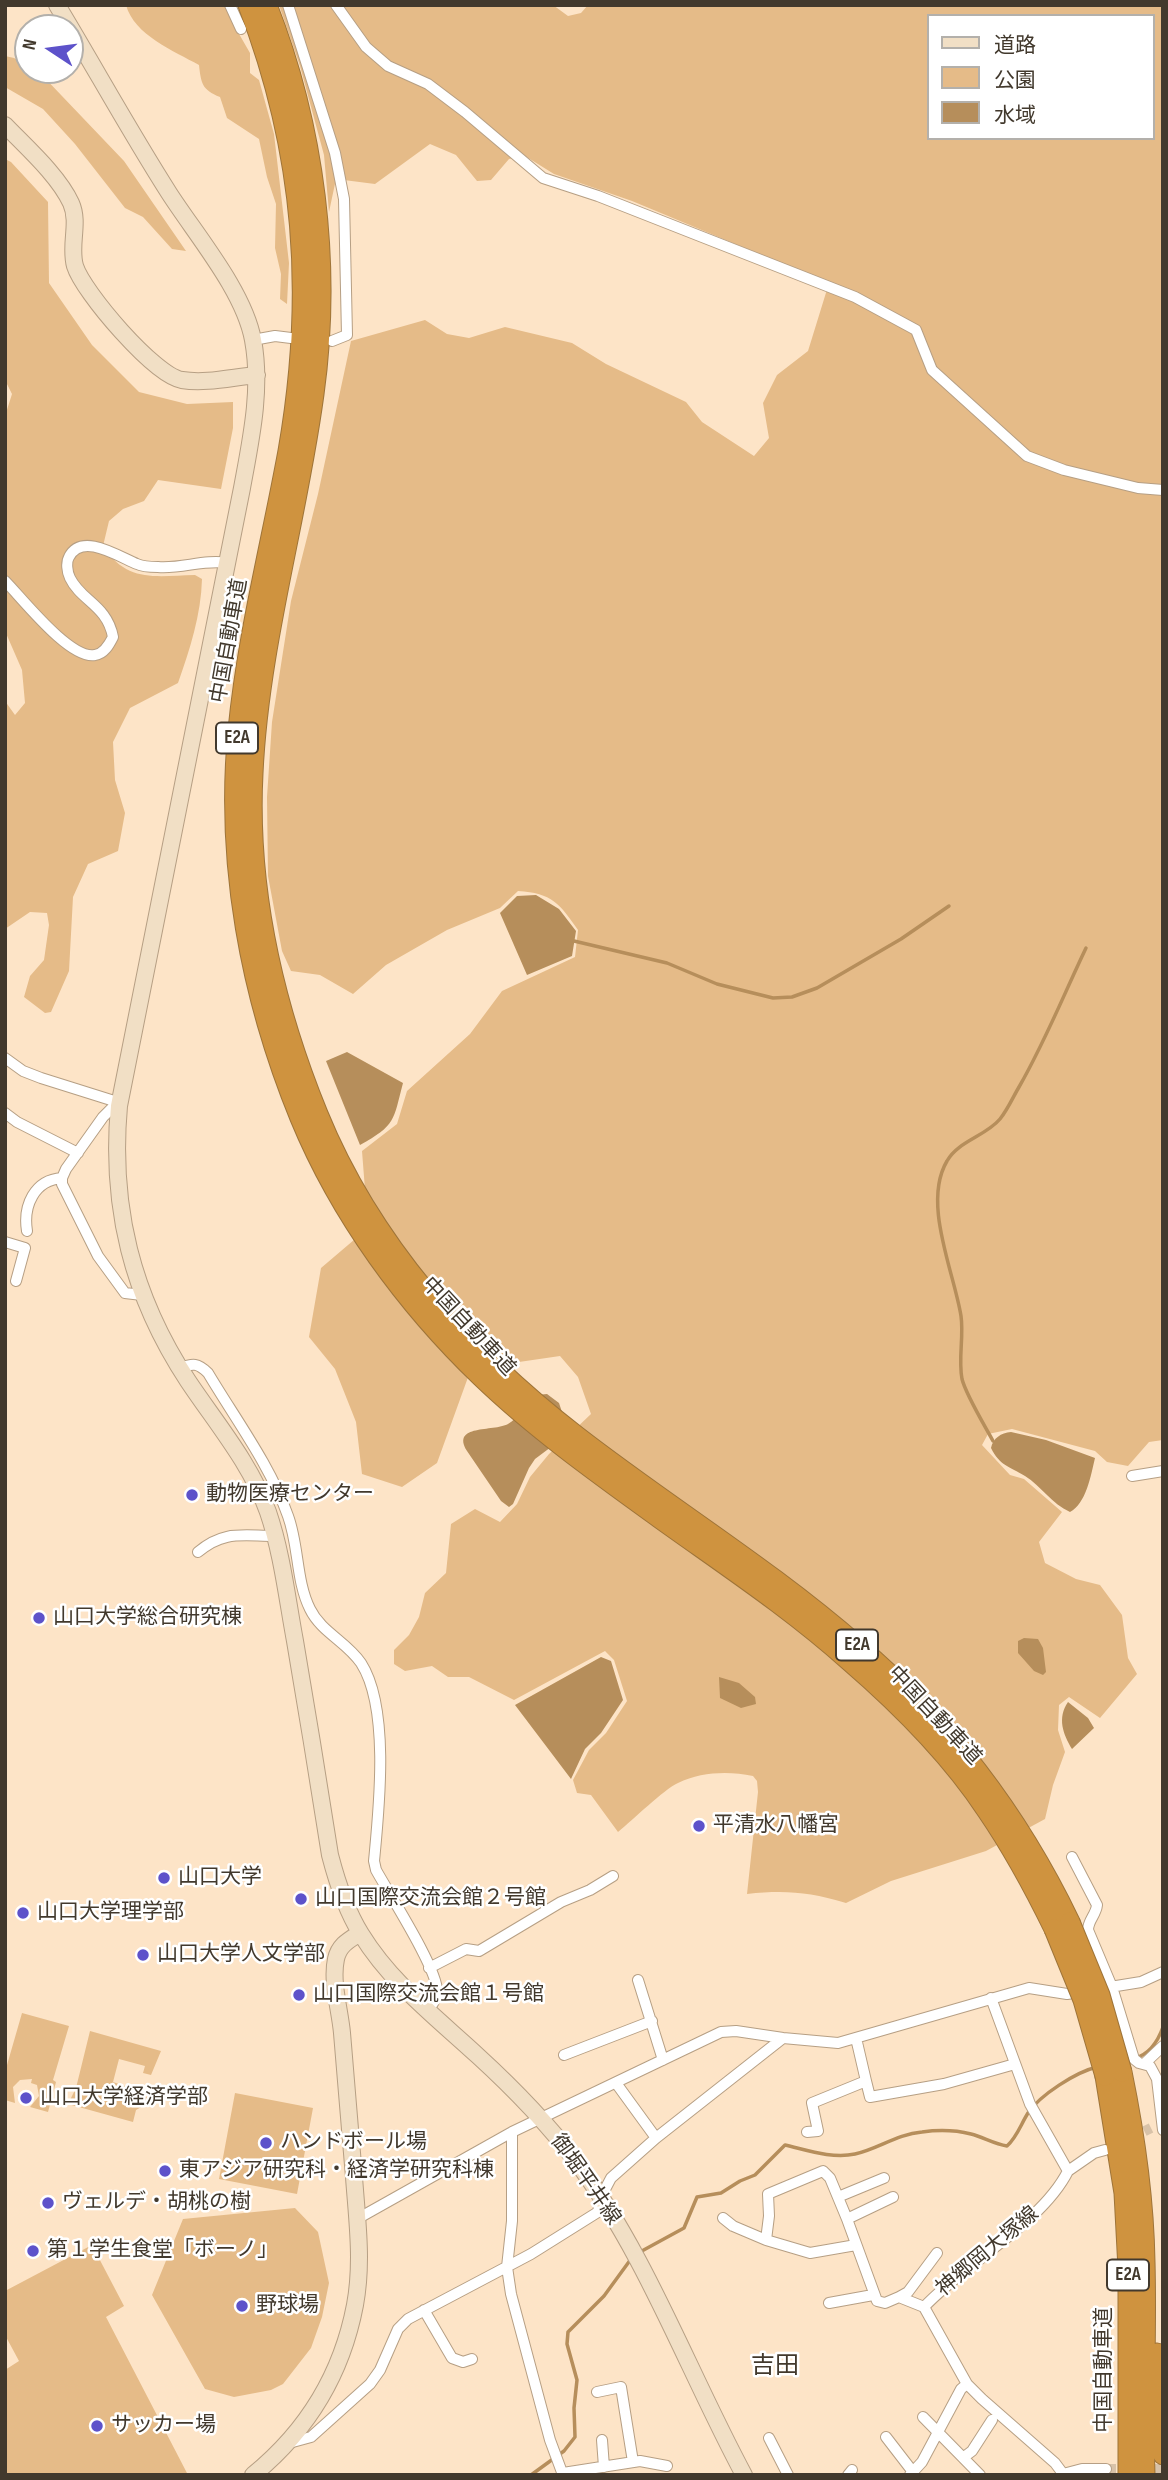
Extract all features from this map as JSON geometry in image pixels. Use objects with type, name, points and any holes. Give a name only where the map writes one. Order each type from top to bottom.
[{"type":"highway","name":"中国自動車道","points":[[248,5],[279,97],[289,142],[299,211],[303,272],[303,330],[298,387],[252,635],[237,733],[238,871],[253,970],[266,1023],[302,1122],[339,1195],[374,1252],[405,1294],[451,1347],[570,1442],[809,1606],[859,1646],[951,1737],[1000,1800],[1043,1870],[1062,1926],[1100,1995],[1114,2074],[1128,2269],[1128,2475]]},
{"type":"highway","name":"中国自動車道","points":[[267,5],[297,98],[309,152],[317,207],[321,274],[315,388],[268,638],[252,779],[256,870],[268,955],[282,1016],[298,1063],[330,1140],[364,1203],[381,1231],[439,1308],[476,1348],[514,1396]]},
{"type":"highway","name":"中国自動車道","points":[[1114,2074],[1139,2164],[1146,2261],[1145,2475]]},
{"type":"highway","points":[[1139,2164],[1150,2237],[1163,2455]]},
{"type":"highway","points":[[1113,2472],[1128,2360]]},
{"type":"street","name":"御堀平井線","points":[[57,5],[169,192],[238,299],[253,340],[257,375],[254,423],[228,563],[117,1105],[117,1192],[127,1245],[142,1294],[167,1346],[246,1466],[257,1487],[275,1536],[330,1855],[338,1886],[360,1933],[388,1970],[427,2011],[478,2056],[541,2119],[601,2197],[643,2272],[744,2475]]},
{"type":"street","points":[[230,5],[241,29]]},
{"type":"street","points":[[288,5],[335,153],[344,199],[347,335],[332,341]]},
{"type":"street","points":[[336,5],[366,47],[388,66],[428,84],[542,178],[598,196],[855,297],[916,330],[932,370],[1027,456],[1064,470],[1138,488],[1163,489]]},
{"type":"street","points":[[5,125],[67,195],[75,219],[72,251],[74,263],[84,285],[152,364],[169,376],[183,380],[257,375]]},
{"type":"street","points":[[253,340],[275,335],[291,338]]},
{"type":"street","points":[[5,580],[71,649],[86,656],[97,655],[107,648],[113,637],[111,624],[71,579],[67,568],[69,556],[76,549],[88,545],[103,548],[139,565],[161,568],[216,561],[228,563]]},
{"type":"street","points":[[5,1058],[23,1071],[111,1100],[117,1105],[103,1116],[62,1178],[67,1197],[98,1256],[125,1293],[142,1294]]},
{"type":"street","points":[[5,1113],[17,1122],[78,1153]]},
{"type":"street","points":[[27,1231],[27,1204],[33,1193],[53,1178],[62,1178]]},
{"type":"street","points":[[5,1242],[25,1248],[16,1281]]},
{"type":"street","points":[[180,1368],[197,1364],[208,1373],[264,1463],[291,1524],[305,1598],[311,1611],[319,1622],[349,1648],[371,1682],[380,1774],[374,1861],[376,1870],[429,1968],[437,1991],[432,2006],[427,2011]]},
{"type":"street","points":[[1132,1476],[1163,1471]]},
{"type":"street","points":[[198,1552],[211,1541],[225,1536],[275,1536]]},
{"type":"street","points":[[1072,1857],[1096,1899],[1096,1913],[1088,1923],[1088,1930],[1112,1987],[1134,2059],[1153,2069],[1157,2079],[1160,2127]]},
{"type":"street","points":[[429,1968],[466,1949],[479,1951],[561,1902],[590,1890],[612,1875]]},
{"type":"street","points":[[253,2475],[289,2443],[323,2396],[345,2345],[355,2302],[358,2280],[357,2219],[342,2032],[334,1969],[336,1955],[343,1943],[360,1933]]},
{"type":"street","points":[[357,2219],[512,2132],[722,2032],[736,2031],[838,2042],[1029,1988],[1068,1994],[1140,1982],[1163,1972]]},
{"type":"street","points":[[638,1980],[663,2060]]},
{"type":"street","points":[[991,1998],[1032,2107],[1069,2171],[1094,2153],[1105,2150]]},
{"type":"street","points":[[564,2054],[652,2021]]},
{"type":"street","points":[[289,2443],[311,2437],[359,2395],[380,2370],[398,2329],[424,2310],[507,2267],[598,2212],[601,2197],[611,2178],[656,2138],[783,2038]]},
{"type":"street","points":[[856,2038],[870,2097],[944,2084],[1015,2064]]},
{"type":"street","points":[[1144,2064],[1163,2046]]},
{"type":"street","points":[[807,2132],[818,2131],[812,2104],[866,2081]]},
{"type":"street","points":[[616,2083],[656,2138]]},
{"type":"street","points":[[512,2132],[512,2221],[507,2267],[519,2325],[562,2469],[604,2467],[632,2462],[667,2466]]},
{"type":"street","points":[[765,2240],[769,2216],[768,2194],[823,2171],[830,2178],[873,2295],[880,2303],[908,2292],[937,2253]]},
{"type":"street","name":"神郷岡大塚線","points":[[1063,2474],[1055,2463],[967,2384],[924,2307],[1053,2195],[1069,2171]]},
{"type":"street","points":[[838,2197],[884,2178]]},
{"type":"street","points":[[847,2219],[893,2197]]},
{"type":"street","points":[[723,2218],[733,2226],[765,2240],[810,2253],[856,2245]]},
{"type":"street","points":[[829,2303],[873,2295]]},
{"type":"street","points":[[899,2297],[924,2307]]},
{"type":"street","points":[[424,2310],[452,2358],[463,2362],[472,2359]]},
{"type":"street","points":[[886,2437],[912,2473],[922,2462],[961,2389],[967,2384]]},
{"type":"street","points":[[597,2392],[621,2387],[632,2462]]},
{"type":"street","points":[[923,2417],[980,2475]]},
{"type":"street","points":[[964,2457],[992,2420]]},
{"type":"street","points":[[769,2438],[788,2475]]},
{"type":"street","points":[[602,2440],[604,2467]]},
{"type":"street","points":[[1063,2474],[1082,2469],[1113,2472]]},
{"type":"green space","points":[[126,5],[227,5],[231,20],[250,53],[250,73],[259,80],[274,134],[289,263],[287,304],[280,299],[281,274],[275,248],[276,204],[259,139],[227,118],[220,97],[209,92],[204,85],[199,65],[146,33],[130,16]]},
{"type":"green space","points":[[279,5],[553,5],[568,16],[581,13],[588,5],[1163,5],[1163,1440],[1149,1442],[1128,1466],[1107,1462],[1095,1451],[1012,1429],[988,1434],[982,1445],[1010,1475],[1024,1479],[1062,1512],[1039,1542],[1045,1563],[1076,1579],[1100,1585],[1122,1615],[1128,1658],[1137,1674],[1100,1718],[1069,1697],[1059,1705],[1058,1730],[1065,1752],[1045,1819],[986,1851],[891,1881],[846,1903],[797,1893],[747,1894],[758,1792],[757,1781],[753,1776],[734,1773],[687,1779],[664,1792],[618,1832],[591,1795],[577,1793],[573,1780],[589,1750],[606,1733],[627,1701],[614,1660],[605,1651],[514,1700],[469,1677],[448,1677],[432,1666],[405,1671],[394,1664],[394,1650],[409,1635],[419,1617],[425,1593],[446,1573],[451,1524],[475,1509],[500,1522],[517,1504],[530,1477],[549,1454],[591,1414],[578,1377],[560,1356],[471,1369],[437,1463],[402,1487],[362,1474],[356,1422],[335,1369],[309,1337],[321,1268],[368,1228],[362,1151],[397,1124],[407,1091],[470,1034],[502,991],[575,957],[578,930],[566,913],[547,897],[518,891],[500,908],[447,930],[386,965],[353,994],[320,975],[291,971],[282,951],[268,876],[267,797],[272,722],[291,601],[318,494],[351,341],[425,320],[447,334],[469,338],[505,327],[572,343],[606,364],[686,402],[702,422],[754,456],[769,438],[763,403],[777,375],[808,351],[829,283],[632,201],[554,174],[525,156],[509,159],[491,180],[477,181],[456,155],[430,144],[375,184],[336,179],[329,212],[324,155],[300,66]]},
{"type":"green space","points":[[5,56],[14,58],[14,84],[51,84],[124,161],[186,251],[172,249],[143,217],[125,208],[75,144],[43,109],[5,87]]},
{"type":"green space","points":[[5,159],[11,162],[48,202],[49,283],[92,345],[139,392],[187,404],[233,402],[233,428],[221,489],[158,480],[144,501],[123,509],[109,521],[103,546],[112,558],[132,572],[143,575],[195,575],[202,579],[200,606],[178,683],[130,708],[113,742],[115,780],[125,813],[118,851],[88,864],[73,897],[69,971],[51,1012],[45,1013],[24,997],[30,976],[44,960],[49,925],[47,913],[30,912],[5,929],[5,701],[15,715],[25,703],[22,670],[5,631],[5,416],[12,394],[5,380]]},
{"type":"green space","points":[[22,2013],[69,2026],[53,2080],[56,2082],[48,2112],[30,2107],[39,2096],[37,2085],[31,2083],[32,2079],[20,2080],[13,2087],[15,2103],[5,2100],[5,2072]]},
{"type":"green space","points":[[90,2031],[161,2051],[151,2075],[143,2073],[145,2066],[119,2059],[113,2082],[128,2087],[130,2092],[147,2097],[145,2105],[136,2110],[133,2122],[68,2104],[76,2088]]},
{"type":"green space","name":"ハンドボール場","points":[[235,2093],[313,2108],[297,2194],[219,2179]]},
{"type":"green space","name":"野球場","points":[[295,2208],[318,2232],[329,2283],[322,2317],[311,2348],[283,2384],[271,2390],[234,2397],[205,2389],[152,2295],[183,2219]]},
{"type":"green space","name":"サッカー場","points":[[92,2245],[124,2306],[106,2317],[188,2475],[5,2475],[5,2370],[19,2361],[5,2335],[5,2291]]},
{"type":"water","points":[[536,895],[559,909],[576,931],[572,956],[527,975],[500,913],[517,896]]},
{"type":"water","points":[[347,1052],[403,1083],[397,1106],[387,1127],[360,1145],[326,1061]]},
{"type":"water","points":[[547,1394],[559,1403],[564,1418],[551,1447],[535,1459],[509,1507],[501,1501],[467,1451],[465,1437],[476,1430],[508,1424],[536,1395]]},
{"type":"water","points":[[1011,1432],[1046,1440],[1095,1458],[1087,1488],[1076,1508],[1070,1512],[1064,1509],[1031,1480],[998,1459],[991,1448],[992,1444],[998,1437]]},
{"type":"water","points":[[1024,1638],[1038,1639],[1043,1648],[1046,1672],[1043,1675],[1034,1671],[1018,1653],[1018,1641]]},
{"type":"water","points":[[601,1657],[611,1661],[623,1700],[601,1733],[585,1749],[571,1779],[515,1705]]},
{"type":"water","points":[[719,1677],[739,1683],[755,1697],[756,1704],[741,1708],[720,1698]]},
{"type":"water","points":[[1068,1702],[1088,1718],[1094,1728],[1072,1749],[1062,1720]]},
{"type":"waterway","points":[[574,941],[667,963],[717,984],[773,998],[792,997],[817,988],[901,939],[949,906]]},
{"type":"waterway","points":[[993,1441],[971,1402],[962,1379],[961,1316],[942,1238],[938,1197],[940,1178],[952,1154],[994,1125],[1006,1111],[1037,1053],[1086,948]]},
{"type":"waterway","points":[[1135,2058],[1153,2046],[1163,2027]]},
{"type":"waterway","points":[[640,2252],[684,2228],[697,2197],[721,2193],[755,2175],[785,2145],[820,2153],[846,2155],[863,2152],[904,2136],[940,2131],[971,2134],[1007,2146],[1028,2113],[1041,2099],[1069,2079],[1097,2067]]},
{"type":"waterway","points":[[531,2475],[564,2451],[575,2437],[577,2380],[567,2344],[568,2332],[604,2296],[631,2259]]},
{"type":"tunnel","points":[[1131,2138],[1151,2128]]},
{"type":"tunnel","points":[[1106,2469],[1163,2469]]},
{"type":"place","name":"動物医療センター","points":[[192,1495]]},
{"type":"place","name":"山口大学総合研究棟","points":[[39,1618]]},
{"type":"place","name":"平清水八幡宮","points":[[699,1826]]},
{"type":"place","name":"山口大学","points":[[164,1878]]},
{"type":"place","name":"山口国際交流会館２号館","points":[[301,1899]]},
{"type":"place","name":"山口大学理学部","points":[[23,1913]]},
{"type":"place","name":"山口大学人文学部","points":[[143,1955]]},
{"type":"place","name":"山口国際交流会館１号館","points":[[299,1995]]},
{"type":"place","name":"山口大学経済学部","points":[[26,2098]]},
{"type":"place","name":"ハンドボール場","points":[[266,2143]]},
{"type":"place","name":"東アジア研究科・経済学研究科棟","points":[[165,2171]]},
{"type":"place","name":"ヴェルデ・胡桃の樹","points":[[48,2203]]},
{"type":"place","name":"第１学生食堂「ボーノ」","points":[[33,2251]]},
{"type":"place","name":"野球場","points":[[242,2306]]},
{"type":"place","name":"サッカー場","points":[[97,2426]]},
{"type":"district","name":"吉田","points":[[775,2367]]}]
